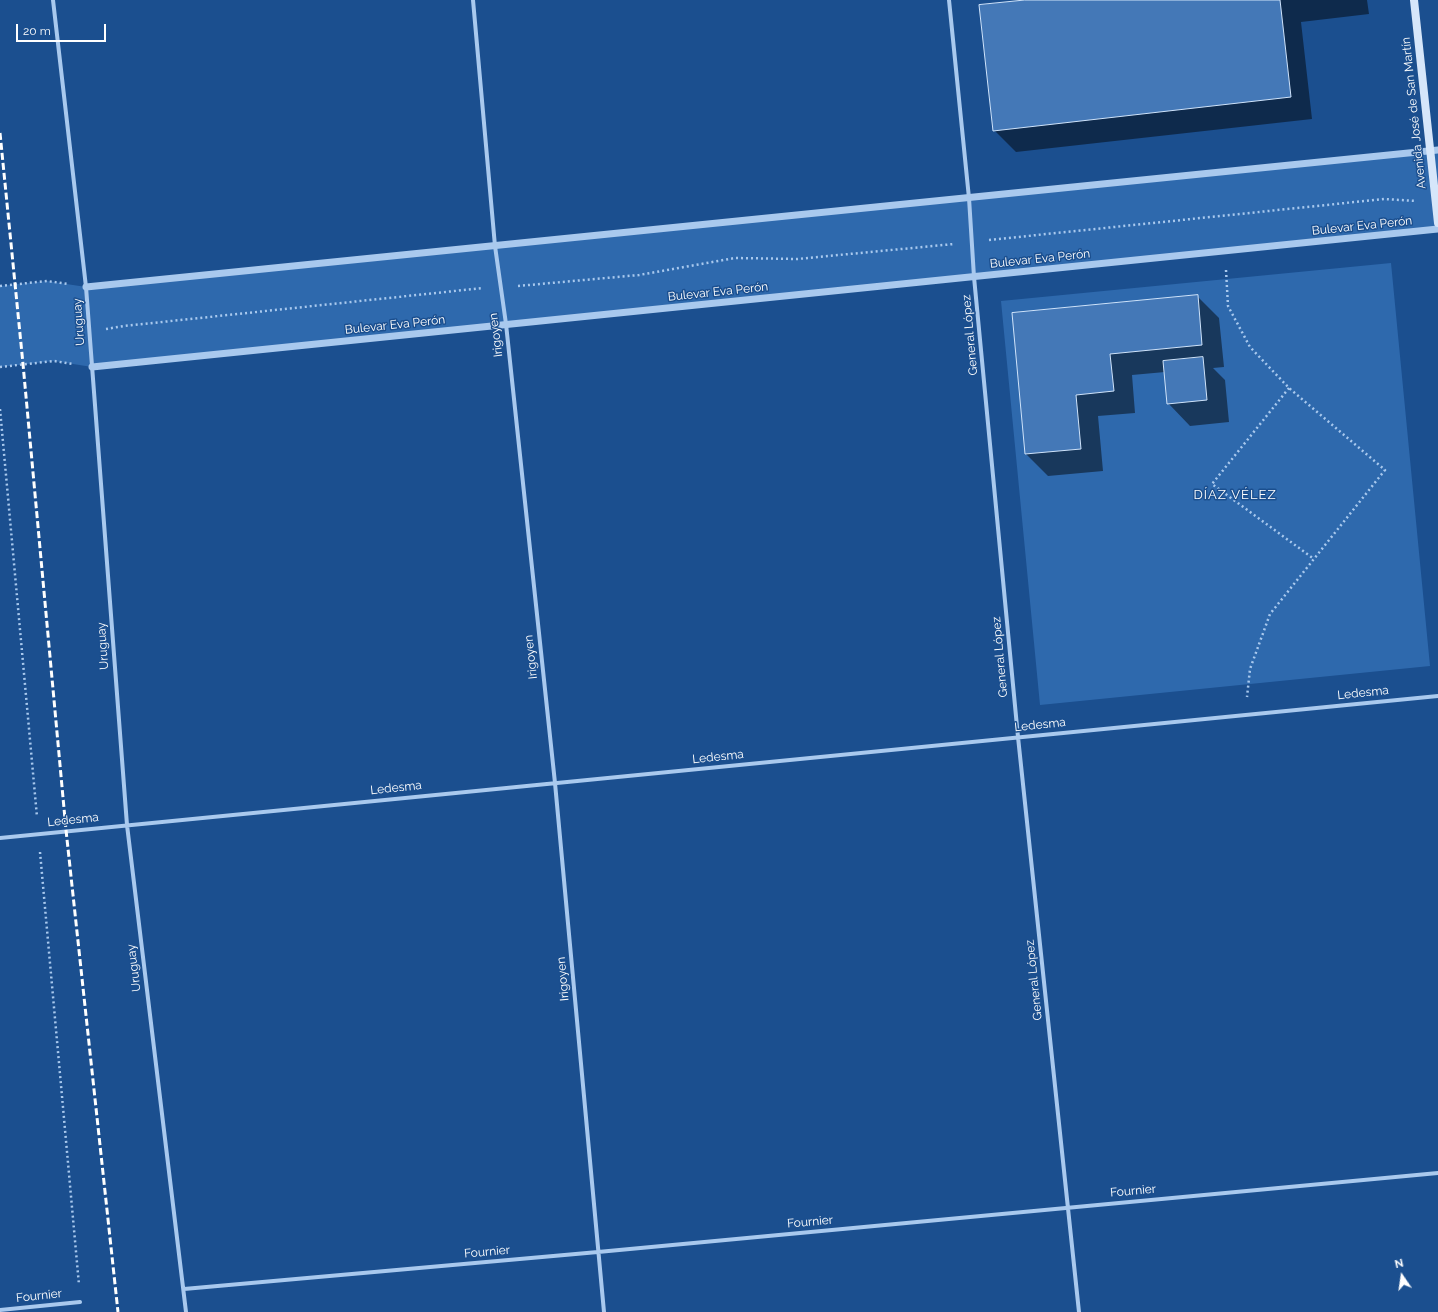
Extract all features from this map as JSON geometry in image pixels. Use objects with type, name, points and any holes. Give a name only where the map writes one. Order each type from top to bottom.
[{"type":"main road","name":"Avenida José de San Martín","points":[[1414,0],[1434,150],[1438,223]]},
{"type":"street","name":"Uruguay","points":[[53,0],[86,287],[127,825],[186,1312]]},
{"type":"street","name":"Irigoyen","points":[[473,0],[495,246],[506,324],[555,783],[604,1312]]},
{"type":"street","name":"General López","points":[[949,0],[970,198],[974,277],[1018,737],[1079,1312]]},
{"type":"street","points":[[86,287],[1434,150]]},
{"type":"street","name":"Bulevar Eva Perón","points":[[92,367],[1438,230]]},
{"type":"street","name":"Ledesma","points":[[0,838],[1438,696]]},
{"type":"street","name":"Fournier","points":[[184,1289],[598,1252],[1438,1173]]},
{"type":"street","name":"Fournier","points":[[0,1310],[80,1302]]},
{"type":"path","points":[[90,332],[132,325],[447,291],[639,275],[735,258],[797,259],[924,248],[1384,199],[1436,202]]},
{"type":"path","points":[[1225,251],[1228,306],[1250,347],[1289,388],[1385,470],[1270,614],[1250,669],[1244,715]]},
{"type":"path","points":[[0,286],[47,281],[86,287]]},
{"type":"path","points":[[0,367],[54,361],[92,367]]},
{"type":"path","points":[[1289,388],[1212,484],[1314,559]]},
{"type":"path","points":[[0,409],[80,1302]]},
{"type":"shaded area","points":[[1438,150],[1438,229],[92,367],[54,361],[0,367],[0,286],[47,281],[86,287]]},
{"type":"shaded area","points":[[1391,263],[1430,666],[1040,705],[1001,301]]},
{"type":"building","points":[[1025,0],[1280,0],[1291,97],[993,131],[979,5]]},
{"type":"building","points":[[1198,295],[1202,345],[1110,354],[1114,391],[1076,395],[1081,449],[1025,454],[1012,313]]},
{"type":"building","points":[[1203,357],[1207,400],[1167,404],[1163,361]]},
{"type":"railway","points":[[0,133],[66,830],[118,1312]]},
{"type":"district","name":"DÍAZ VÉLEZ","points":[[1235,495]]}]
